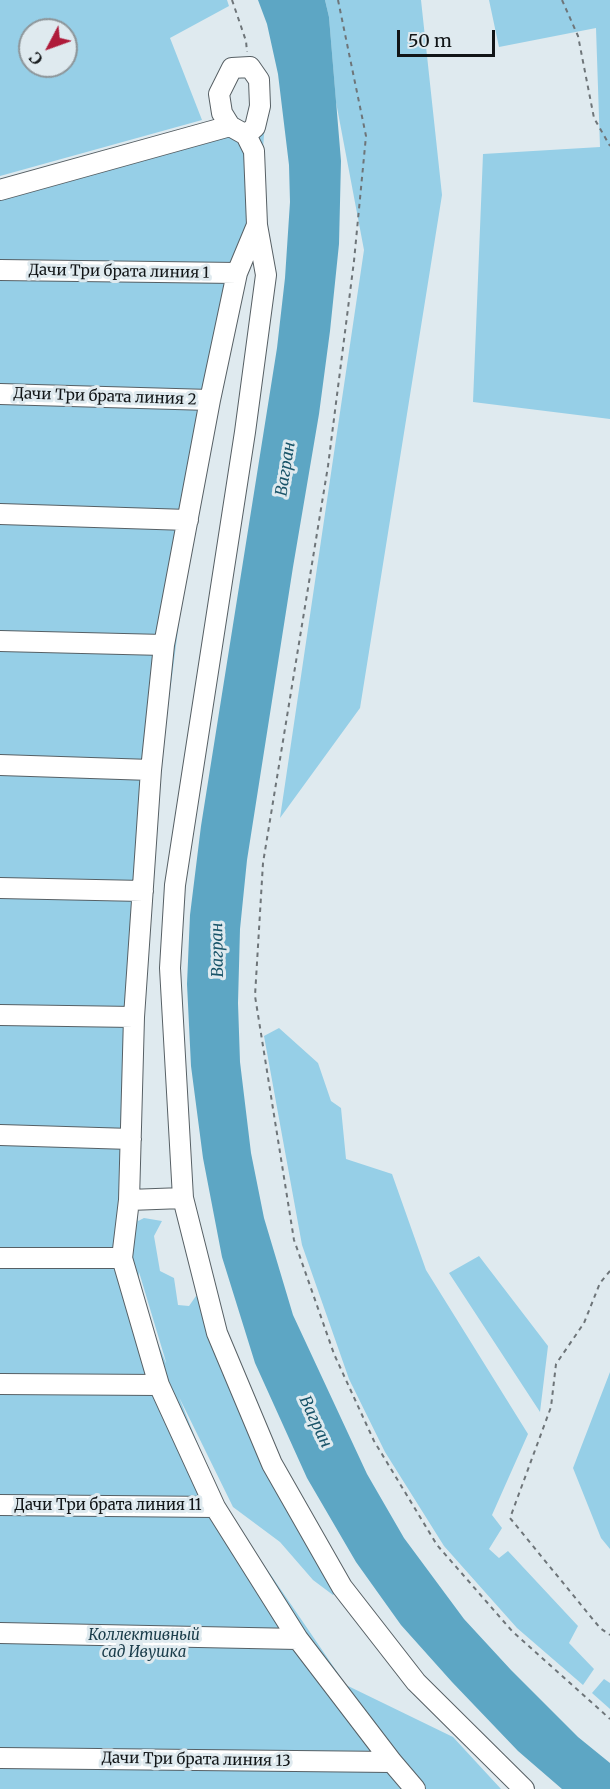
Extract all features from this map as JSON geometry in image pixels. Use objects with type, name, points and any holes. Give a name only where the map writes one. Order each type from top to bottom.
[{"type":"street","points":[[0,190],[238,130],[255,127],[260,106],[259,80],[250,67],[232,68],[219,94],[222,113],[238,130],[254,151],[257,225],[266,275],[245,432],[175,885],[170,968],[183,1198],[217,1333],[272,1464],[342,1587],[416,1682],[524,1789]]},
{"type":"street","points":[[257,225],[237,273],[210,400],[164,645],[150,770],[135,1017],[129,1200],[122,1258],[159,1385],[215,1507],[298,1639],[415,1789]]},
{"type":"street","name":"Дачи Три брата линия 1","points":[[0,270],[237,273]]},
{"type":"street","name":"Дачи Три брата линия 2","points":[[0,393],[210,400]]},
{"type":"street","points":[[0,514],[188,520]]},
{"type":"street","points":[[0,640],[164,645]]},
{"type":"street","points":[[0,765],[150,770]]},
{"type":"street","points":[[0,888],[143,891]]},
{"type":"street","points":[[0,1015],[135,1017]]},
{"type":"street","points":[[0,1136],[131,1139]]},
{"type":"street","points":[[129,1200],[183,1198]]},
{"type":"street","points":[[0,1258],[122,1258]]},
{"type":"street","points":[[0,1384],[159,1385]]},
{"type":"street","name":"Дачи Три брата линия 11","points":[[0,1505],[215,1507]]},
{"type":"street","points":[[0,1633],[298,1639]]},
{"type":"street","name":"Дачи Три брата линия 13","points":[[0,1758],[392,1762]]},
{"type":"path","points":[[232,0],[246,41],[250,67]]},
{"type":"path","points":[[338,0],[366,136],[354,261],[328,466],[263,863],[256,1007],[294,1240],[334,1354],[374,1441],[437,1545],[512,1631],[610,1719]]},
{"type":"path","points":[[562,0],[578,36],[594,118],[610,146]]},
{"type":"path","points":[[610,1271],[600,1283],[584,1323],[556,1364],[551,1407],[510,1518],[600,1628],[610,1635]]},
{"type":"green space","points":[[0,0],[227,0],[229,6],[170,38],[202,120],[0,176]]},
{"type":"green space","points":[[325,0],[421,0],[442,195],[360,708],[280,818],[364,250],[336,102],[329,17]]},
{"type":"green space","points":[[489,0],[610,0],[610,419],[473,402],[483,154],[600,147],[596,28],[499,47]]},
{"type":"green space","name":"Коллективный сад Ивушка","points":[[265,122],[260,188],[192,521],[149,855],[139,1028],[138,1221],[144,1218],[162,1221],[154,1236],[160,1271],[174,1278],[178,1305],[189,1306],[196,1296],[203,1299],[340,1588],[333,1595],[313,1580],[280,1542],[233,1507],[179,1397],[221,1502],[346,1685],[453,1737],[501,1789],[0,1789],[0,179]],"holes":[[[139,1272],[166,1363],[138,1295]]]},
{"type":"green space","points":[[279,1028],[318,1063],[331,1101],[341,1108],[346,1159],[392,1174],[426,1270],[528,1434],[492,1515],[502,1528],[489,1549],[499,1558],[508,1551],[578,1626],[569,1643],[594,1669],[583,1685],[517,1628],[444,1546],[385,1452],[349,1379],[302,1245],[264,1036]]},
{"type":"green space","points":[[479,1256],[548,1346],[540,1412],[449,1273]]},
{"type":"green space","points":[[610,1372],[610,1549],[601,1538],[573,1468]]},
{"type":"green space","points":[[604,1679],[610,1683],[610,1709],[592,1693]]},
{"type":"water","name":"Вагран","points":[[258,0],[325,0],[329,17],[341,161],[339,244],[330,331],[319,414],[247,860],[240,929],[238,1003],[240,1062],[251,1153],[264,1218],[293,1315],[367,1474],[404,1538],[464,1619],[578,1737],[610,1763],[610,1789],[562,1789],[518,1751],[401,1625],[356,1562],[307,1478],[255,1363],[222,1257],[203,1158],[191,1066],[187,984],[190,915],[201,826],[277,348],[285,278],[290,202],[289,165],[278,74],[267,24]]}]
